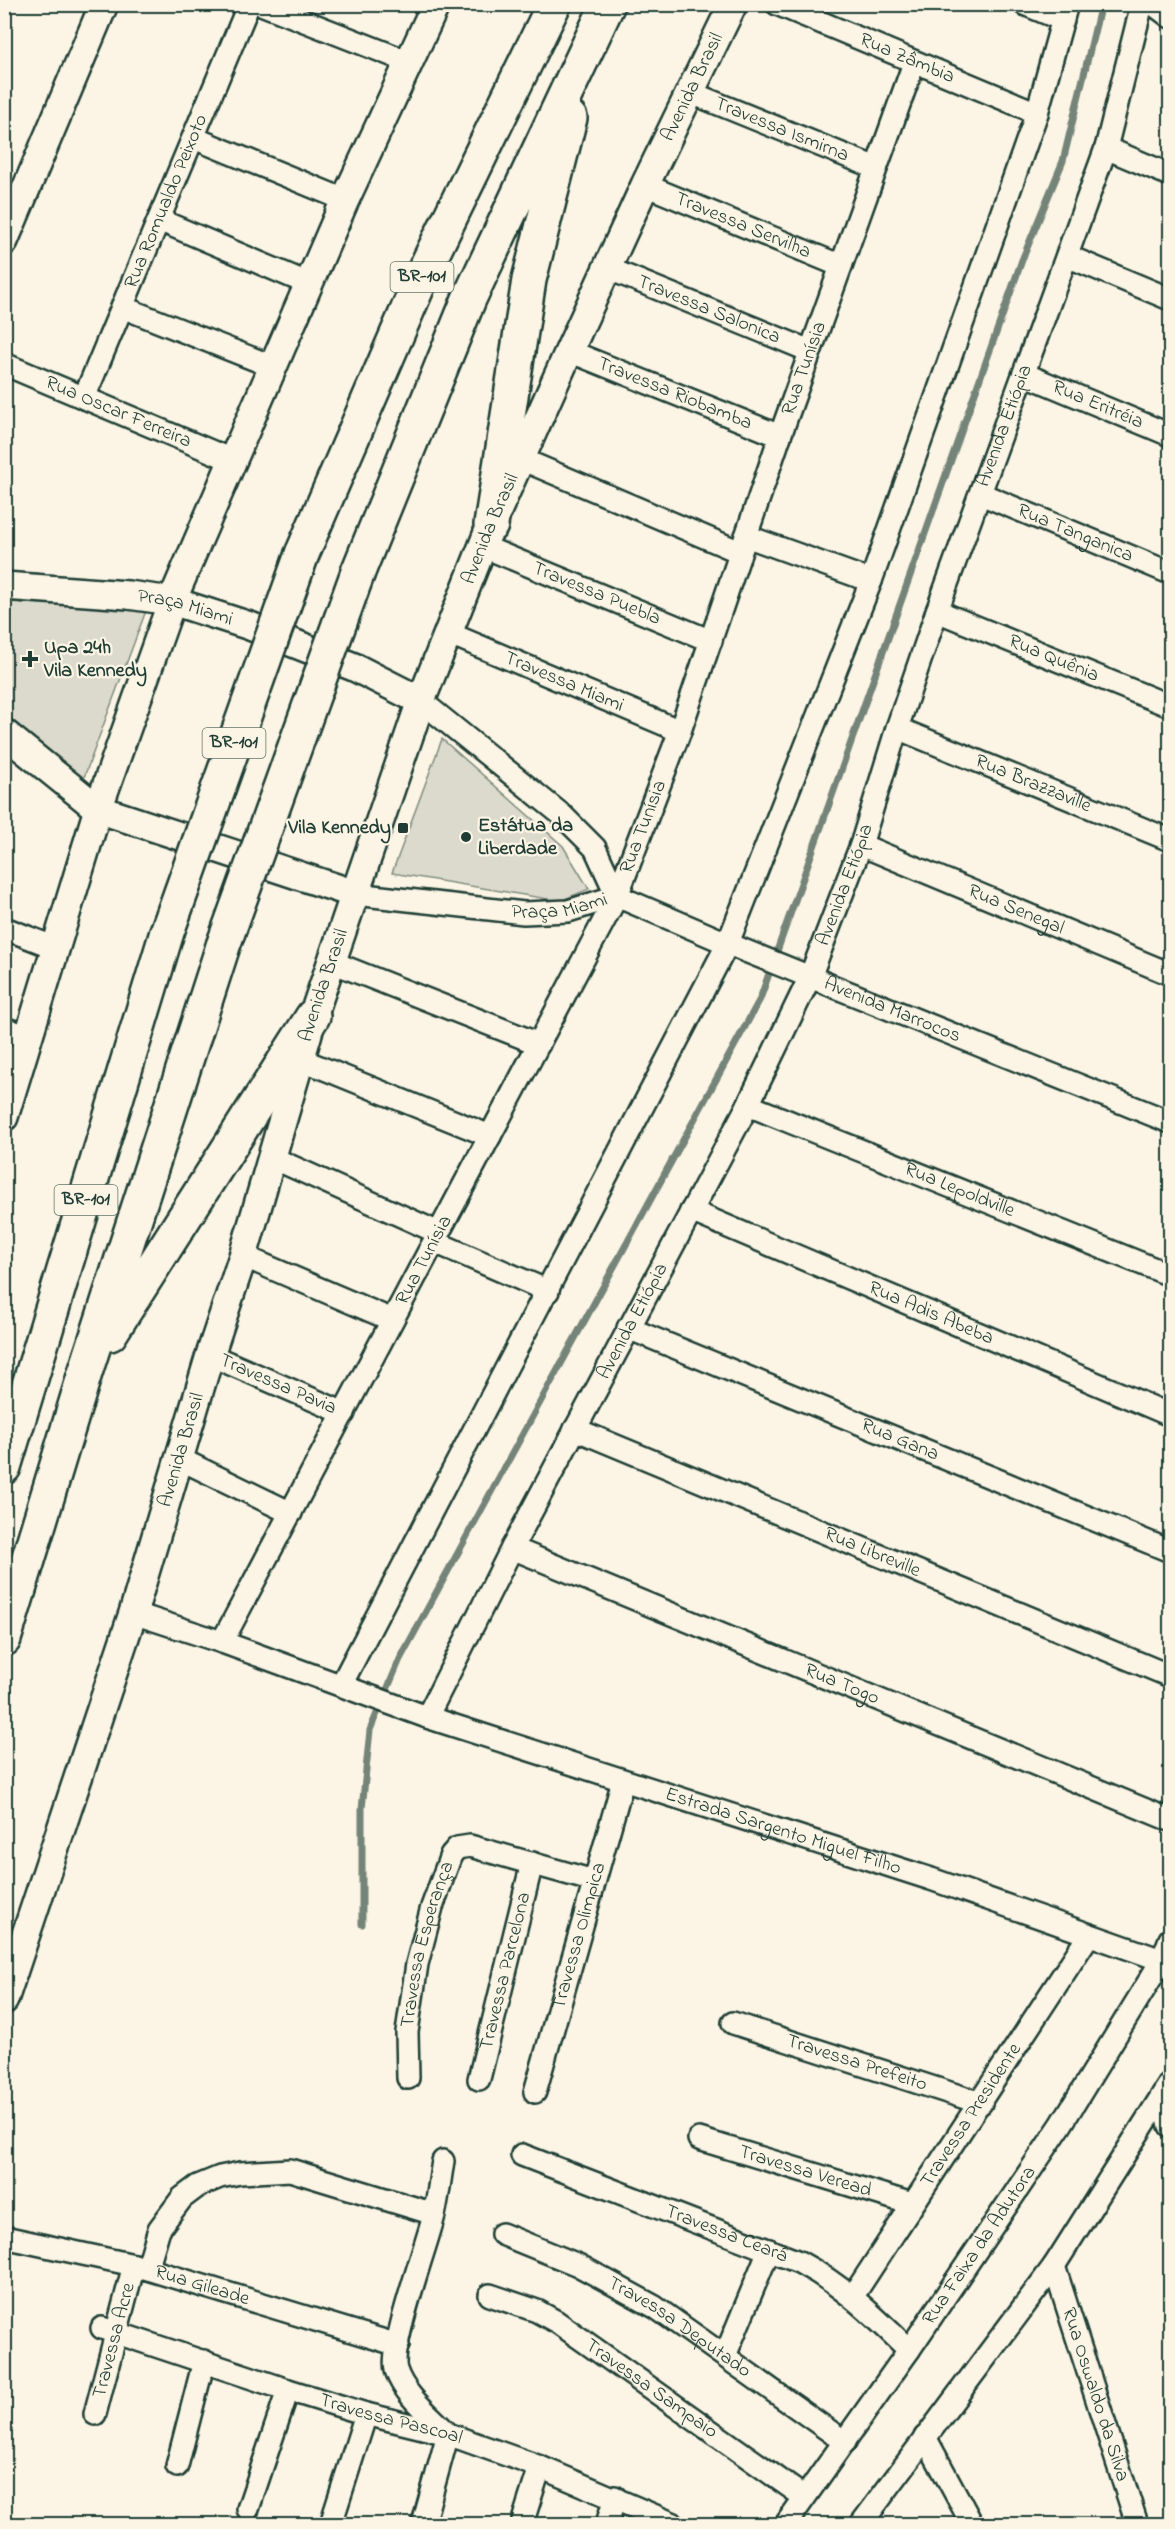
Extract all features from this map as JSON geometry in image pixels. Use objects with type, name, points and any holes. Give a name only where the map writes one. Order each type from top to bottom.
[{"type":"highway","name":"BR-101","points":[[4,1467],[167,932],[302,554],[427,265],[554,4]]},
{"type":"highway","name":"BR-101","points":[[4,1639],[85,1374],[223,946],[358,572],[469,299],[608,4]]},
{"type":"highway","points":[[487,536],[529,280],[590,40]]},
{"type":"highway","points":[[85,1374],[313,1016]]},
{"type":"street","points":[[4,241],[104,4]]},
{"type":"street","name":"Rua Romualdo Peixoto","points":[[84,398],[249,4]]},
{"type":"street","points":[[261,4],[409,62]]},
{"type":"street","points":[[4,1117],[16,1032],[56,948],[98,808],[172,601],[345,200],[436,4]]},
{"type":"street","name":"Avenida Brasil","points":[[4,2001],[133,1613],[178,1458],[273,1158],[313,1016],[421,701],[487,536],[569,351],[645,185],[733,4]]},
{"type":"street","name":"Rua Zâmbia","points":[[777,4],[1038,113]]},
{"type":"street","points":[[133,1613],[341,1685],[548,1291],[736,947],[871,581],[1038,113],[1065,12],[1024,4]]},
{"type":"street","name":"Avenida Etiópia","points":[[427,1717],[512,1548],[748,1105],[801,973],[861,845],[897,728],[937,611],[1106,148],[1142,4]]},
{"type":"street","points":[[1153,4],[1170,17]]},
{"type":"street","name":"Rua Tunísia","points":[[222,1642],[617,896],[680,730],[780,436],[914,63]]},
{"type":"street","name":"Travessa Ismirna","points":[[689,92],[876,168]]},
{"type":"street","points":[[194,138],[345,200]]},
{"type":"street","points":[[1106,148],[1170,175]]},
{"type":"street","name":"Travessa Servilha","points":[[645,185],[841,266]]},
{"type":"street","points":[[159,220],[309,284]]},
{"type":"street","points":[[1067,256],[1170,299]]},
{"type":"street","name":"Travessa Salonica","points":[[607,268],[810,351]]},
{"type":"street","points":[[122,307],[274,367]]},
{"type":"street","name":"Travessa Riobamba","points":[[569,351],[780,436]]},
{"type":"street","name":"Rua Oscar Ferreira","points":[[4,364],[234,461]]},
{"type":"street","name":"Rua Eritréia","points":[[1024,374],[1170,435]]},
{"type":"street","points":[[521,459],[743,544],[871,581]]},
{"type":"street","name":"Rua Tanganica","points":[[981,494],[1170,573]]},
{"type":"street","name":"Travessa Puebla","points":[[487,536],[711,641]]},
{"type":"street","name":"Praça Miami","points":[[4,586],[128,595],[172,601],[250,626],[344,663],[421,701],[562,815],[595,848],[617,896],[568,911],[524,913],[355,894],[279,871],[98,808],[4,733]]},
{"type":"street","name":"Rua Quênia","points":[[937,611],[1170,706]]},
{"type":"street","name":"Travessa Miami","points":[[448,633],[680,730]]},
{"type":"street","name":"Rua Brazzaville","points":[[897,728],[1170,840]]},
{"type":"street","name":"Rua Senegal","points":[[861,845],[1170,974]]},
{"type":"street","name":"Avenida Marrocos","points":[[617,896],[736,947],[1170,1122]]},
{"type":"street","points":[[4,927],[56,948]]},
{"type":"street","points":[[332,962],[539,1044]]},
{"type":"street","points":[[300,1059],[490,1136]]},
{"type":"street","name":"Rua Lepoldville","points":[[748,1105],[1170,1275]]},
{"type":"street","points":[[273,1158],[548,1291]]},
{"type":"street","name":"Rua Adis Abeba","points":[[691,1210],[1170,1415]]},
{"type":"street","points":[[243,1256],[392,1320]]},
{"type":"street","name":"Rua Gana","points":[[628,1328],[1170,1551]]},
{"type":"street","name":"Travessa Pavia","points":[[210,1355],[344,1413]]},
{"type":"street","name":"Rua Libreville","points":[[575,1429],[1170,1676]]},
{"type":"street","points":[[178,1458],[291,1513]]},
{"type":"street","name":"Rua Togo","points":[[512,1548],[1170,1820]]},
{"type":"street","name":"Estrada Sargento Miguel Filho","points":[[341,1685],[427,1717],[931,1880],[1166,1961]]},
{"type":"street","name":"Travessa Olimpica","points":[[535,2092],[623,1781]]},
{"type":"street","name":"Travessa Esperança","points":[[408,2078],[407,2032],[417,1964],[432,1907],[451,1855],[458,1848],[470,1846],[594,1881]]},
{"type":"street","name":"Travessa Parcelona","points":[[479,2079],[532,1863]]},
{"type":"street","name":"Travessa Presidente","points":[[853,2296],[1089,1935]]},
{"type":"street","name":"Rua Faixa da Adutora","points":[[786,2524],[909,2350],[1061,2125],[1166,1961],[1170,1939]]},
{"type":"street","name":"Travessa Prefeito","points":[[733,2023],[981,2103]]},
{"type":"street","points":[[1167,2089],[1170,2126]]},
{"type":"street","points":[[861,2524],[1054,2266],[1167,2089]]},
{"type":"street","name":"Travessa Veread","points":[[699,2139],[912,2204]]},
{"type":"street","name":"Travessa Ceará","points":[[522,2155],[769,2250],[825,2276],[853,2296],[909,2350]]},
{"type":"street","points":[[423,2524],[448,2433],[404,2386],[395,2368],[398,2345],[434,2214],[442,2161]]},
{"type":"street","name":"Travessa Acre","points":[[95,2414],[109,2330],[159,2229],[182,2198],[198,2186],[240,2173],[290,2170],[434,2214]]},
{"type":"street","name":"Travessa Deputado","points":[[502,2234],[578,2265],[655,2307],[845,2442]]},
{"type":"street","name":"Rua Gileade","points":[[4,2237],[140,2267],[398,2345]]},
{"type":"street","points":[[725,2356],[769,2250]]},
{"type":"street","name":"Rua Oswaldo da Silva","points":[[1054,2266],[1137,2524]]},
{"type":"street","name":"Travessa Sampaio","points":[[490,2295],[537,2311],[557,2322],[804,2497]]},
{"type":"street","name":"Travessa Pascoal","points":[[109,2330],[288,2391],[366,2414],[448,2433],[615,2497],[674,2524]]},
{"type":"street","points":[[177,2466],[204,2361]]},
{"type":"street","points":[[248,2510],[288,2391]]},
{"type":"street","points":[[331,2524],[366,2414]]},
{"type":"street","points":[[925,2437],[972,2524]]},
{"type":"street","points":[[522,2524],[540,2467]]},
{"type":"street","points":[[607,2524],[615,2497]]},
{"type":"shaded area","points":[[5,602],[147,608],[83,780],[5,714]]},
{"type":"shaded area","points":[[442,739],[563,846],[589,889],[560,901],[392,873]]},
{"type":"waterway","points":[[362,1924],[362,1809],[370,1730],[400,1659],[760,999],[1022,260],[1063,161],[1101,4]]},
{"type":"place","name":"Upa 24h Vila Kennedy","points":[[30,659]]},
{"type":"place","name":"Vila Kennedy","points":[[403,828]]},
{"type":"place","name":"Estátua da Liberdade","points":[[466,837]]}]
